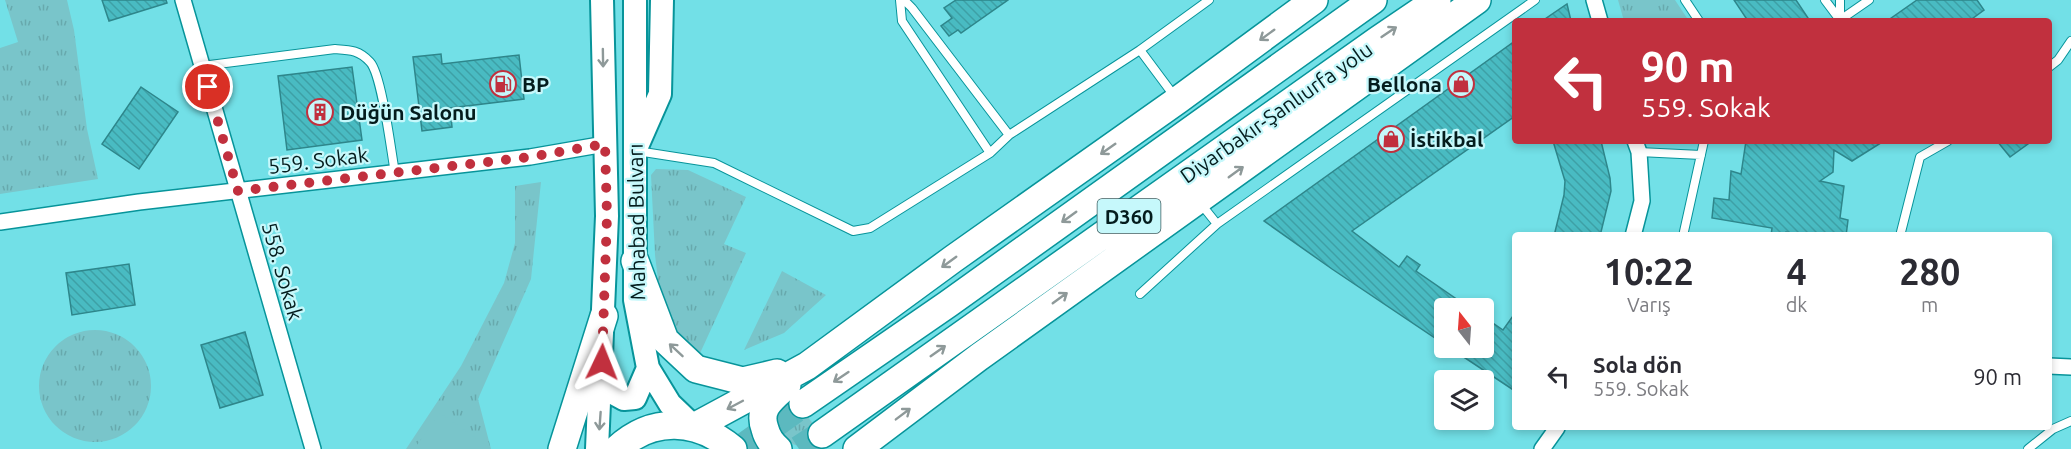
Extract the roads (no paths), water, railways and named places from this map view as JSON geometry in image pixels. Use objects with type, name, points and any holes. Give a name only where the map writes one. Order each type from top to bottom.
[{"type":"highway","name":"Diyarbakır-Şanlıurfa yolu","points":[[803,404],[948,304],[1373,0]]},
{"type":"highway","name":"Diyarbakır-Şanlıurfa yolu","points":[[822,434],[1437,0]]},
{"type":"highway","points":[[1398,56],[1464,0]]},
{"type":"highway","points":[[857,449],[979,357],[1477,0]]},
{"type":"highway","points":[[778,449],[767,435],[761,420],[763,412],[769,401],[807,366],[1313,1]]},
{"type":"highway","points":[[635,261],[665,340],[696,369],[743,381],[807,366]]},
{"type":"highway","points":[[562,449],[604,316]]},
{"type":"highway","points":[[694,427],[807,366]]},
{"type":"highway","points":[[617,449],[641,432],[667,425],[694,427],[718,436],[733,449]]},
{"type":"main road","name":"Mahabad Bulvarı","points":[[635,0],[635,300],[648,368],[670,404],[694,427]]},
{"type":"main road","points":[[635,150],[660,94],[662,0]]},
{"type":"main road","name":"Mahabad Bulvarı","points":[[597,449],[607,216],[600,7]]},
{"type":"main road","points":[[602,362],[613,393],[624,399],[635,398],[648,368]]},
{"type":"street","name":"558. Sokak","points":[[183,0],[313,449]]},
{"type":"street","points":[[1594,0],[1599,18]]},
{"type":"street","name":"559. Sokak","points":[[0,222],[530,157],[605,144]]},
{"type":"street","points":[[1634,232],[1642,201],[1637,146]]},
{"type":"street","points":[[2052,366],[2071,367]]},
{"type":"street","points":[[1542,449],[1556,430]]},
{"type":"lane","points":[[902,0],[902,21],[990,153]]},
{"type":"lane","points":[[902,0],[919,17],[1009,135]]},
{"type":"lane","points":[[635,150],[714,163],[853,231],[870,228],[990,153],[1009,135],[1140,50],[1209,0]]},
{"type":"lane","points":[[1140,294],[1217,224],[1535,0]]},
{"type":"lane","points":[[1685,0],[1697,18]]},
{"type":"lane","points":[[1825,0],[1838,18]]},
{"type":"lane","points":[[1840,0],[1840,18]]},
{"type":"lane","points":[[1844,18],[1869,0]]},
{"type":"lane","points":[[2052,65],[2071,41]]},
{"type":"lane","points":[[202,66],[335,49],[356,50],[372,63],[378,81],[395,173]]},
{"type":"lane","points":[[1140,50],[1178,100]]},
{"type":"lane","points":[[1684,232],[1703,144]]},
{"type":"lane","points":[[1901,232],[1920,157],[1943,144]]},
{"type":"lane","points":[[1637,146],[1701,155]]},
{"type":"lane","points":[[1198,200],[1217,224]]},
{"type":"lane","points":[[2028,449],[2054,429],[2071,421]]},
{"type":"tunnel","points":[[740,449],[803,404]]},
{"type":"tunnel","points":[[799,449],[822,434]]},
{"type":"place","name":"BP","points":[[503,84]]},
{"type":"place","name":"Bellona","points":[[1461,84]]},
{"type":"place","name":"Düğün Salonu","points":[[320,112]]},
{"type":"place","name":"İstikbal","points":[[1391,139]]}]
